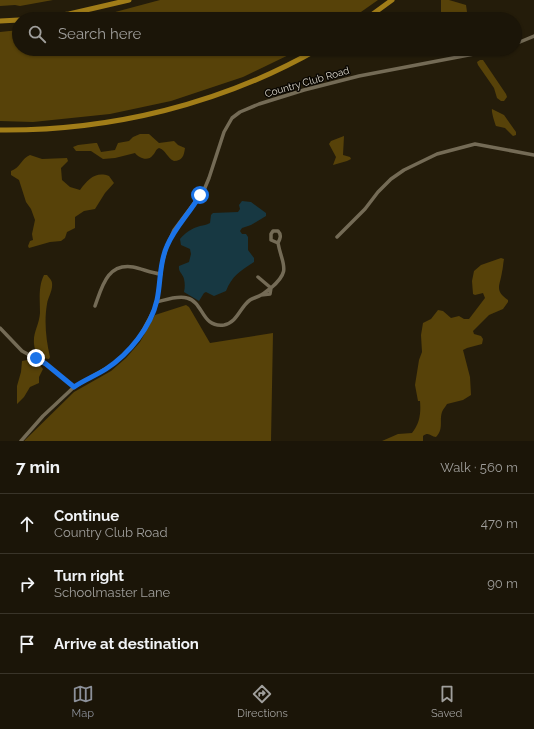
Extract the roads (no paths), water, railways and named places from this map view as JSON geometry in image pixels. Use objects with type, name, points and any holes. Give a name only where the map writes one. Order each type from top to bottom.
[{"type":"highway","points":[[74,12],[129,0]]},
{"type":"highway","points":[[376,12],[392,0]]},
{"type":"highway","points":[[0,22],[12,21]]},
{"type":"highway","points":[[0,130],[39,130],[84,126],[170,110],[248,83],[304,56]]},
{"type":"street","points":[[522,41],[534,36]]},
{"type":"street","name":"Country Club Road","points":[[21,441],[43,416],[74,387],[105,370],[117,361],[130,349],[140,336],[157,302],[164,252],[174,230],[204,190],[224,132],[229,122],[240,112],[280,96],[359,76],[463,56]]},
{"type":"street","points":[[337,237],[365,209],[378,192],[391,179],[404,170],[437,154],[475,144],[534,155]]},
{"type":"street","points":[[157,302],[186,298],[196,303],[204,317],[210,323],[225,325],[232,321],[250,300],[261,295],[279,282],[284,271],[284,262],[278,243]]},
{"type":"street","points":[[95,306],[106,279],[111,273],[118,269],[133,267],[152,273],[161,274]]},
{"type":"street","points":[[258,277],[271,288]]},
{"type":"street","points":[[0,328],[22,350],[46,364],[74,387]]},
{"type":"water","points":[[242,201],[251,202],[266,213],[266,216],[251,225],[242,228],[240,231],[248,237],[248,250],[254,258],[254,262],[237,274],[231,281],[226,291],[214,296],[206,292],[199,301],[184,292],[184,281],[179,270],[179,266],[189,262],[191,254],[190,249],[181,245],[180,239],[191,229],[210,223],[211,215],[213,213],[238,212],[240,209],[239,205]]}]
